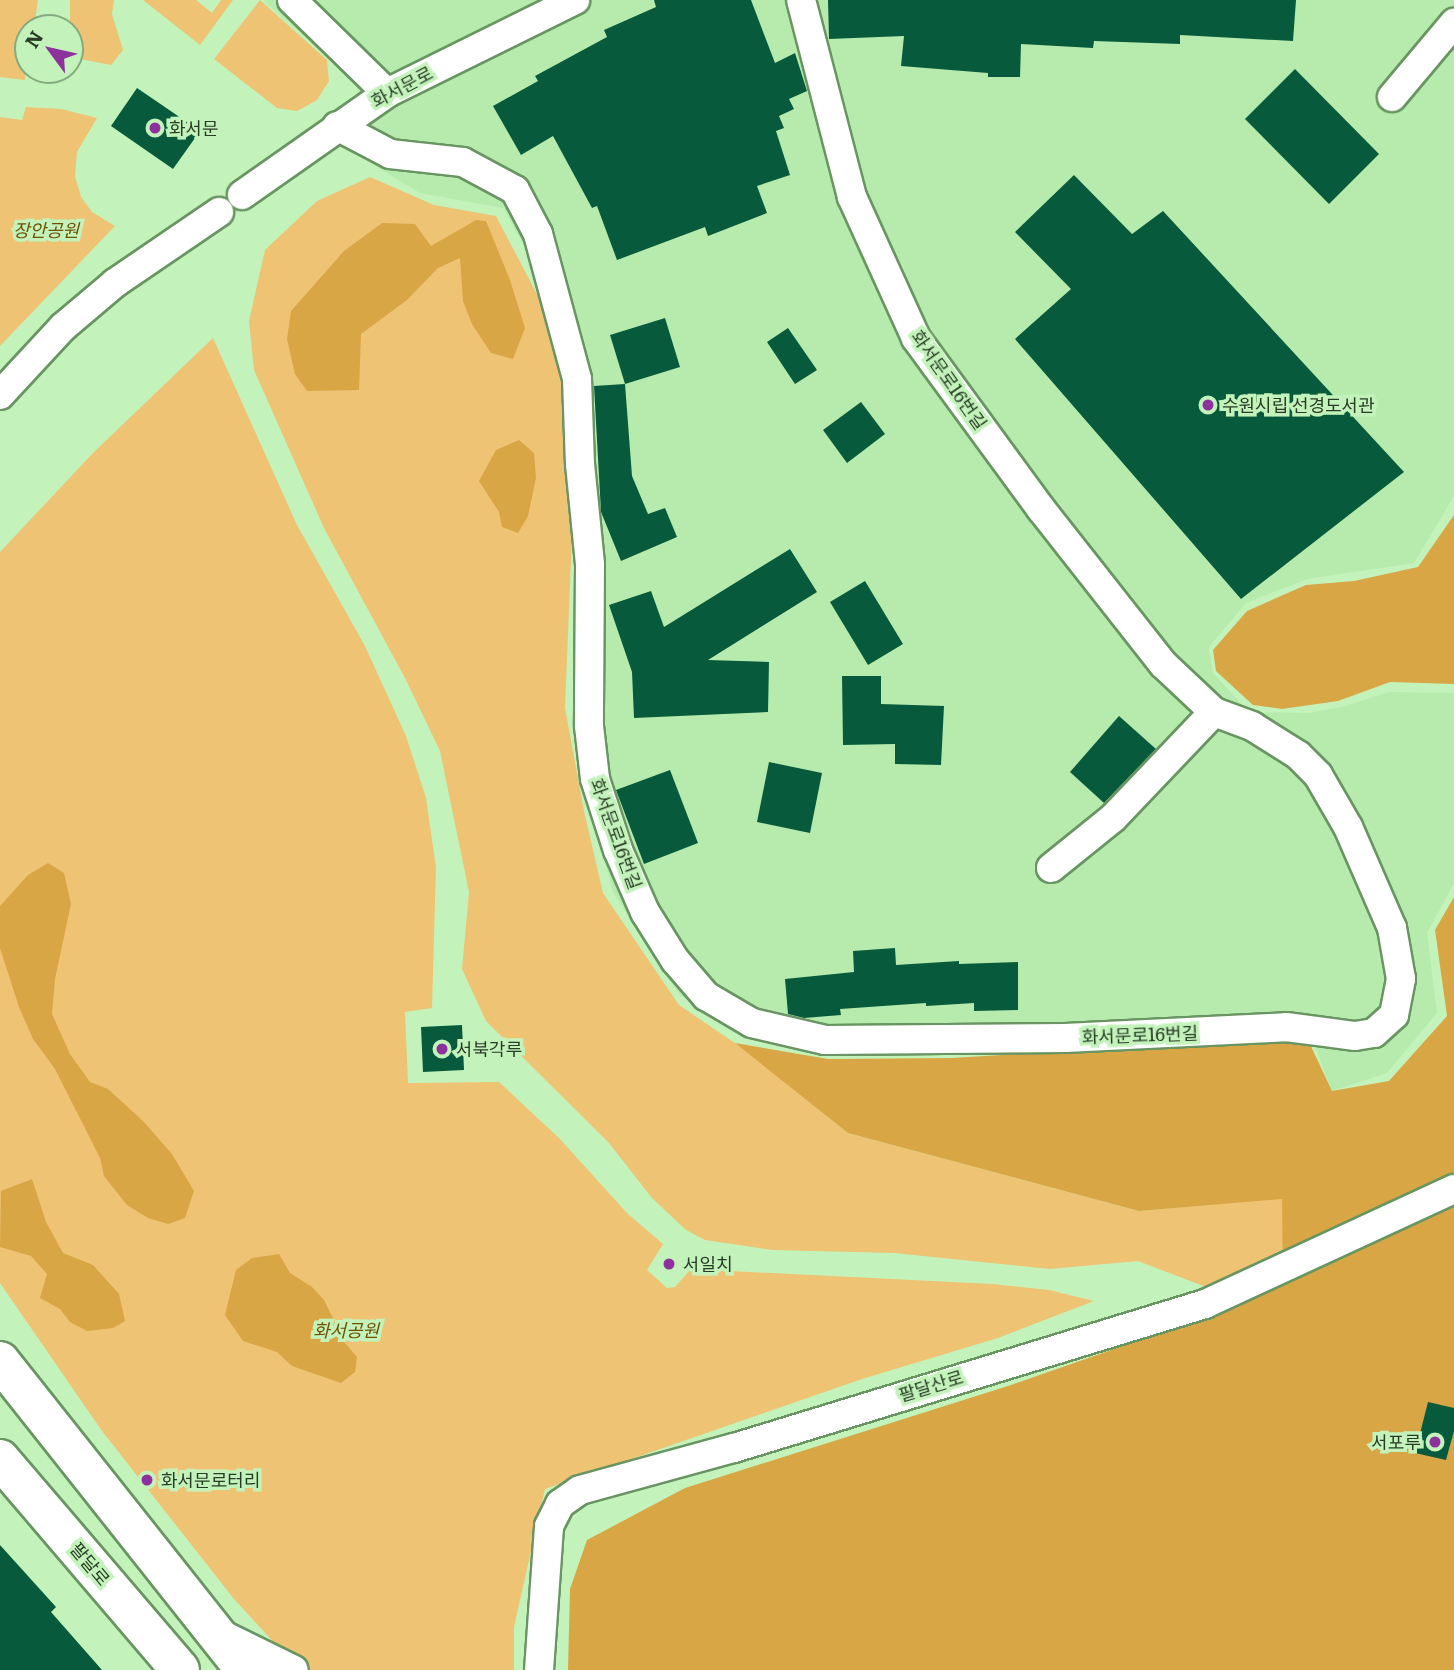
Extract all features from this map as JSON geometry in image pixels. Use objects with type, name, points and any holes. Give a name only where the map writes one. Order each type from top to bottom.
[{"type":"main road","points":[[0,1361],[245,1670]]},
{"type":"main road","name":"팔달로","points":[[0,1459],[180,1670]]},
{"type":"street","points":[[292,0],[387,93]]},
{"type":"street","name":"화서문로","points":[[242,195],[387,93],[575,0]]},
{"type":"street","name":"화서문로16번길","points":[[337,126],[390,154],[463,162],[514,190],[538,234],[576,379],[580,464],[590,565],[589,726],[595,779],[618,850],[645,912],[675,960],[706,996],[752,1023],[825,1040],[1065,1038],[1286,1027],[1354,1036],[1374,1034],[1394,1015],[1401,979],[1392,928],[1348,827],[1318,775],[1298,755],[1252,726],[1213,712],[1163,664],[1041,509],[916,338],[852,197],[801,0]]},
{"type":"street","points":[[1392,97],[1454,23]]},
{"type":"street","points":[[0,395],[63,327],[115,283],[219,212]]},
{"type":"street","points":[[1051,868],[1113,818],[1213,712]]},
{"type":"street","name":"팔달산로","points":[[539,1670],[549,1526],[560,1504],[580,1490],[734,1448],[1205,1304],[1454,1189]]},
{"type":"street","points":[[211,1628],[294,1670]]},
{"type":"shaded area","points":[[263,0],[1454,0],[1454,496],[1414,563],[1307,579],[1246,603],[1209,647],[1213,673],[1249,712],[1309,713],[1345,706],[1389,692],[1454,693],[1454,883],[1427,933],[1437,1013],[1387,1073],[1332,1091],[1312,1039],[739,1032],[680,995],[613,892],[592,815],[575,705],[582,589],[568,387],[530,257],[503,208],[420,193],[372,164],[356,83]]},
{"type":"shaded area","points":[[476,220],[486,221],[510,280],[525,328],[513,359],[491,353],[472,324],[463,301],[460,258],[438,268],[407,300],[361,334],[359,390],[307,391],[295,374],[287,339],[291,311],[344,251],[382,223],[415,224],[431,246]]},
{"type":"shaded area","points":[[519,440],[534,453],[536,478],[528,516],[518,533],[502,527],[499,512],[479,481],[496,450]]},
{"type":"shaded area","points":[[1454,515],[1454,684],[1390,682],[1338,701],[1282,709],[1253,705],[1216,671],[1213,650],[1247,611],[1306,585],[1354,581],[1418,567]]},
{"type":"shaded area","points":[[48,863],[64,873],[71,904],[55,979],[52,1014],[70,1054],[90,1082],[108,1089],[143,1121],[172,1154],[194,1191],[185,1218],[168,1224],[148,1218],[127,1205],[104,1176],[100,1158],[55,1069],[33,1039],[19,1007],[0,948],[0,906],[28,875]]},
{"type":"shaded area","points":[[1454,897],[1454,1670],[568,1670],[570,1589],[587,1540],[685,1488],[1011,1385],[1183,1325],[1283,1279],[1282,1199],[1139,1211],[848,1133],[735,1043],[828,1059],[952,1058],[1280,1038],[1309,1042],[1332,1091],[1389,1081],[1447,1016],[1435,930]]},
{"type":"shaded area","points":[[32,1179],[46,1222],[63,1253],[93,1265],[119,1294],[125,1321],[113,1328],[87,1331],[70,1322],[60,1309],[40,1298],[47,1274],[31,1256],[0,1247],[1,1191]]},
{"type":"shaded area","points":[[279,1254],[290,1273],[312,1287],[324,1300],[345,1343],[357,1357],[355,1372],[341,1383],[292,1366],[277,1352],[243,1341],[225,1315],[236,1270],[252,1258]]},
{"type":"green space","points":[[0,0],[38,0],[36,14],[14,14],[14,79],[0,77]]},
{"type":"green space","points":[[70,0],[114,0],[112,14],[123,50],[111,65],[84,60],[84,14],[70,14]]},
{"type":"green space","points":[[143,0],[196,0],[212,13],[221,0],[233,0],[200,45]]},
{"type":"green space","points":[[260,0],[327,60],[329,81],[317,100],[297,111],[277,108],[214,59]]},
{"type":"green space","name":"장안공원","points":[[26,107],[61,109],[97,118],[77,152],[75,176],[81,197],[92,212],[115,226],[0,346],[0,117],[22,120]]},
{"type":"green space","points":[[370,177],[434,205],[496,216],[540,300],[566,399],[572,536],[565,708],[584,811],[603,893],[679,1005],[748,1052],[848,1133],[1139,1211],[1283,1198],[1283,1279],[1240,1300],[1138,1261],[1050,1269],[894,1253],[773,1250],[705,1240],[686,1230],[652,1198],[609,1143],[486,1021],[462,969],[469,892],[440,751],[406,680],[324,528],[254,370],[249,321],[265,250],[317,201]]},
{"type":"green space","name":"화서공원","points":[[213,338],[297,525],[365,646],[406,736],[426,798],[436,867],[432,1008],[405,1012],[408,1083],[499,1082],[559,1138],[627,1213],[663,1244],[647,1270],[667,1288],[675,1287],[691,1269],[992,1284],[1049,1290],[1094,1301],[998,1338],[862,1379],[545,1489],[514,1627],[514,1670],[299,1670],[234,1599],[102,1431],[0,1283],[0,552],[93,453]]},
{"type":"building","points":[[654,0],[751,0],[775,63],[795,53],[807,91],[789,99],[794,109],[779,116],[784,128],[776,131],[790,175],[757,186],[767,213],[708,236],[705,227],[617,260],[597,206],[592,208],[553,136],[521,155],[493,106],[538,81],[535,76],[607,37],[604,30],[656,7]]},
{"type":"building","points":[[828,0],[1296,0],[1293,41],[1180,35],[1180,44],[1094,41],[1093,48],[1021,44],[1020,77],[988,77],[988,73],[901,66],[904,36],[829,39]]},
{"type":"building","points":[[1295,69],[1379,154],[1329,204],[1245,119]]},
{"type":"building","name":"화서문","points":[[137,88],[200,131],[173,169],[111,126]]},
{"type":"building","name":"수원시립 선경도서관","points":[[1074,175],[1132,234],[1163,211],[1404,472],[1241,599],[1015,339],[1071,289],[1015,232]]},
{"type":"building","points":[[665,318],[680,367],[625,384],[610,335]]},
{"type":"building","points":[[788,328],[817,370],[795,384],[767,342]]},
{"type":"building","points":[[625,384],[632,476],[648,514],[665,508],[677,537],[621,561],[601,512],[594,386]]},
{"type":"building","points":[[861,402],[885,434],[847,463],[823,430]]},
{"type":"building","points":[[790,549],[817,592],[708,660],[769,662],[768,712],[634,718],[632,672],[609,605],[651,591],[664,627]]},
{"type":"building","points":[[865,581],[903,644],[868,665],[830,602]]},
{"type":"building","points":[[842,676],[881,676],[881,704],[944,706],[941,765],[895,764],[895,744],[843,745]]},
{"type":"building","points":[[1119,716],[1156,749],[1104,803],[1070,772]]},
{"type":"building","points":[[769,762],[822,773],[810,833],[757,822]]},
{"type":"building","points":[[670,770],[698,843],[644,864],[616,790]]},
{"type":"building","points":[[895,948],[896,965],[959,961],[959,964],[1018,962],[1018,1010],[974,1011],[974,1003],[926,1006],[926,1003],[840,1009],[841,1015],[804,1018],[788,1014],[785,979],[854,972],[853,951]]},
{"type":"building","name":"서북각루","points":[[462,1025],[464,1070],[423,1072],[421,1027]]},
{"type":"building","name":"서포루","points":[[1428,1402],[1454,1408],[1454,1431],[1446,1460],[1415,1453]]},
{"type":"building","points":[[0,1545],[56,1607],[51,1612],[102,1670],[0,1670]]},
{"type":"place","name":"화서문","points":[[155,128]]},
{"type":"place","name":"수원시립 선경도서관","points":[[1208,405]]},
{"type":"place","name":"서북각루","points":[[442,1049]]},
{"type":"place","name":"서일치","points":[[669,1264]]},
{"type":"place","name":"서포루","points":[[1435,1442]]},
{"type":"place","name":"화서문로터리","points":[[147,1480]]}]
